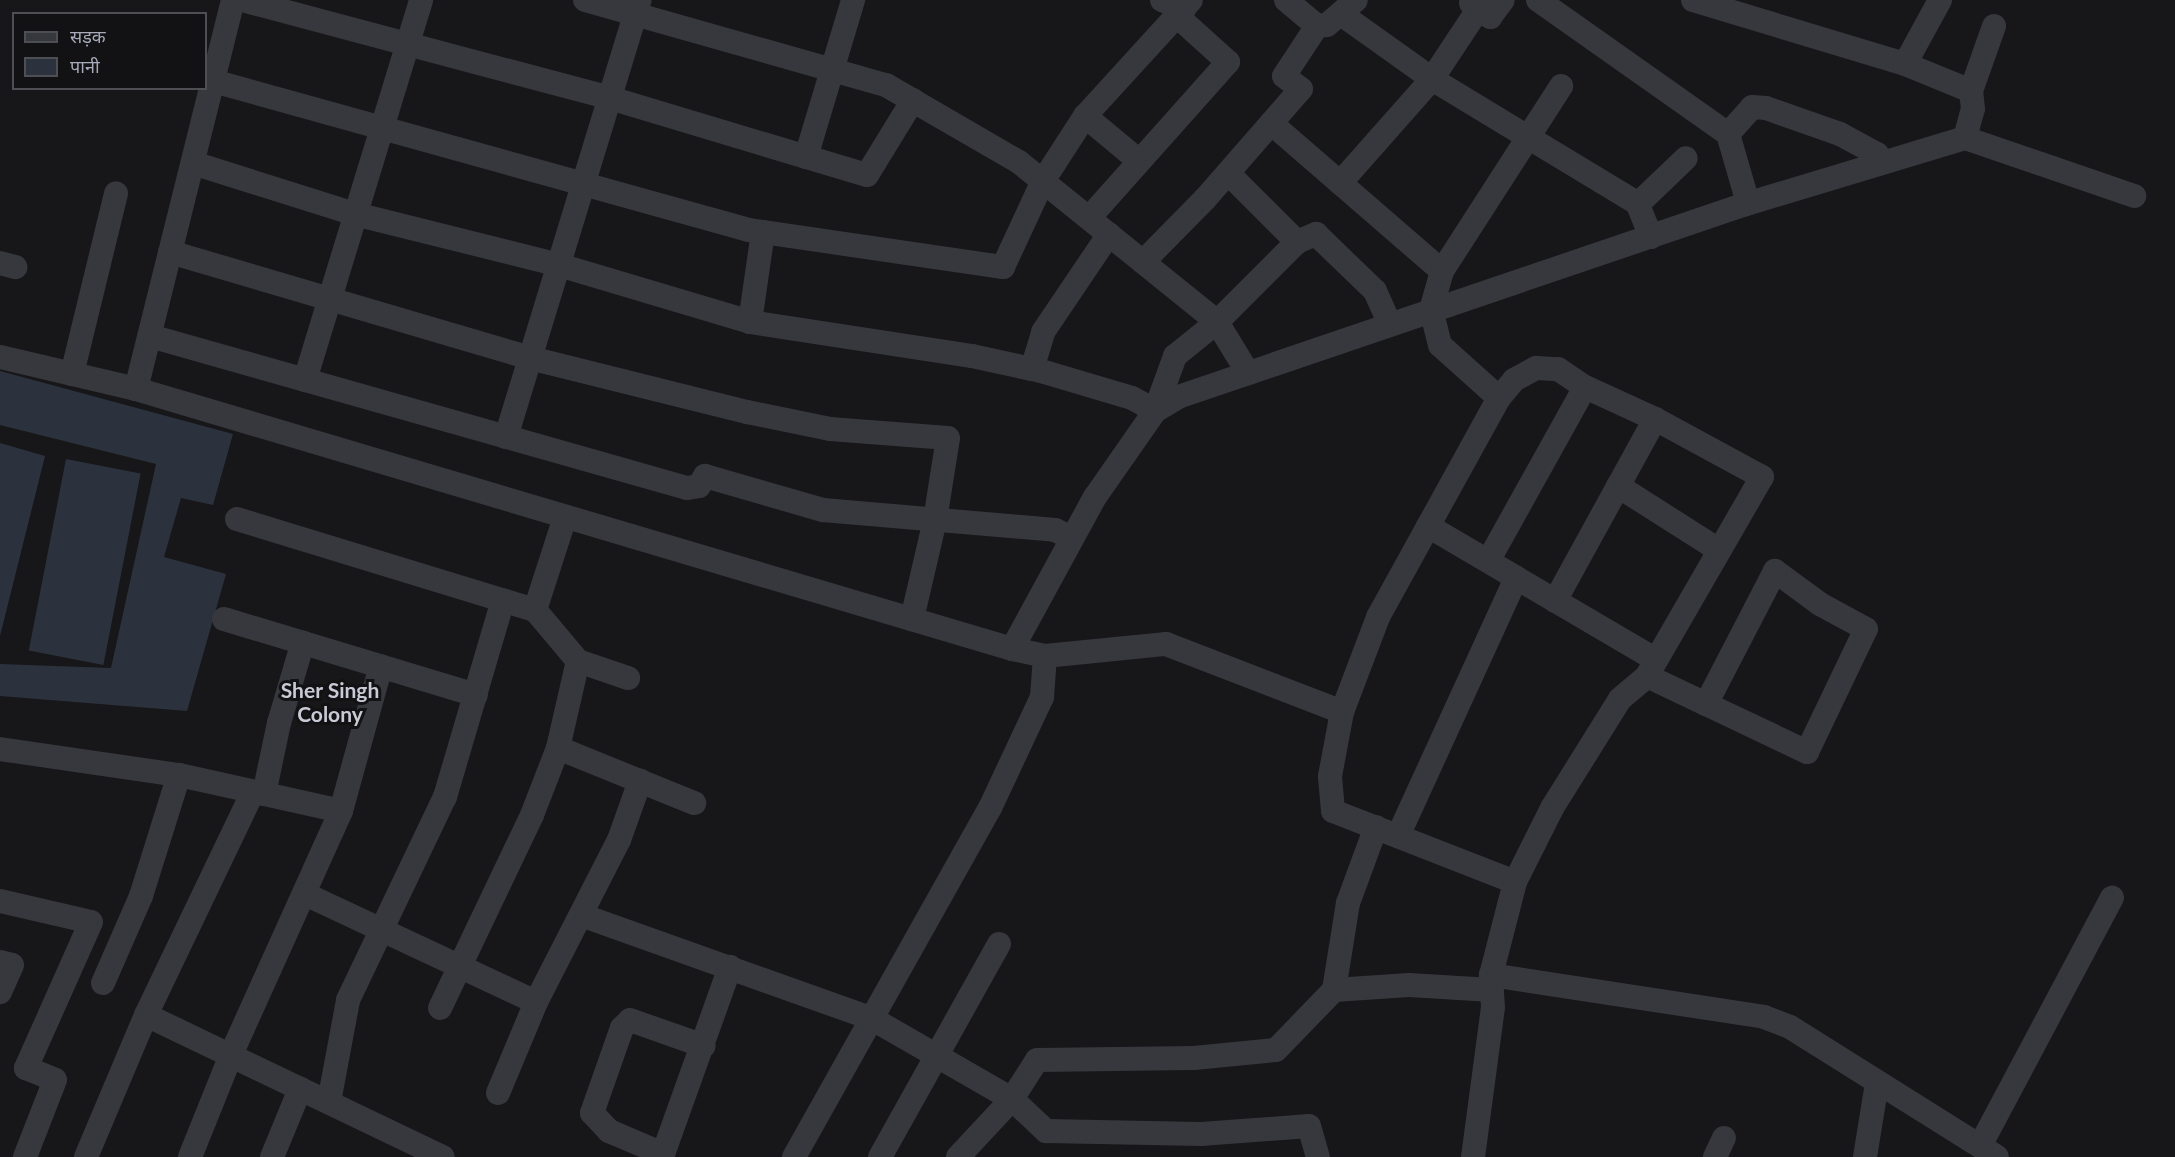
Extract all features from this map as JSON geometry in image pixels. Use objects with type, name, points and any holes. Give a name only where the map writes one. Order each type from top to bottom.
[{"type":"street","points":[[136,388],[193,163],[209,80],[233,0]]},
{"type":"street","points":[[242,0],[610,98],[867,175],[913,100]]},
{"type":"street","points":[[304,380],[421,0]]},
{"type":"street","points":[[585,0],[638,7],[832,70],[886,85],[913,100],[1019,162],[1217,322],[1248,373]]},
{"type":"street","points":[[806,157],[853,0]]},
{"type":"street","points":[[1286,0],[1317,26],[1327,25],[1348,7],[1432,79],[1638,204],[1651,237]]},
{"type":"street","points":[[1340,183],[1432,79],[1473,4],[1490,17],[1503,0]]},
{"type":"street","points":[[1538,0],[1728,134],[1748,203]]},
{"type":"street","points":[[1693,0],[1905,64],[1971,91]]},
{"type":"street","points":[[1905,64],[1931,2]]},
{"type":"street","points":[[209,80],[763,232],[1003,267],[1043,181],[1085,116],[1179,6],[1228,62],[1089,218]]},
{"type":"street","points":[[506,437],[638,7]]},
{"type":"street","points":[[1143,262],[1228,173],[1301,89],[1284,76],[1317,26]]},
{"type":"street","points":[[1965,138],[1974,109],[1971,91],[1994,26]]},
{"type":"street","points":[[1499,398],[1440,345],[1431,310],[1442,271],[1561,86]]},
{"type":"street","points":[[1728,134],[1752,107],[1766,108],[1840,134],[1877,154],[1884,162]]},
{"type":"street","points":[[1085,116],[1140,161]]},
{"type":"street","points":[[1271,123],[1442,271]]},
{"type":"street","points":[[1155,411],[1178,397],[1389,323],[1748,203],[1965,138],[2134,196]]},
{"type":"street","points":[[1638,204],[1686,158]]},
{"type":"street","points":[[193,163],[355,214],[559,265],[750,322],[1032,369],[1132,398],[1155,411]]},
{"type":"street","points":[[1228,173],[1297,242]]},
{"type":"street","points":[[72,374],[116,193]]},
{"type":"street","points":[[750,322],[763,232]]},
{"type":"street","points":[[1032,369],[1043,332],[1109,234]]},
{"type":"street","points":[[1012,649],[1095,497],[1155,411],[1175,356],[1217,322],[1297,242],[1316,234],[1375,291],[1389,323]]},
{"type":"street","points":[[170,252],[530,358],[830,429],[948,438],[935,520],[912,619]]},
{"type":"street","points":[[150,336],[687,488],[699,486],[705,476],[823,510],[1055,530],[1072,538]]},
{"type":"street","points":[[0,357],[136,388],[1012,649],[1045,656],[1167,644],[1342,712]]},
{"type":"street","points":[[1473,1157],[1493,1006],[1491,982],[1515,882],[1552,808],[1620,699],[1651,668],[1762,477],[1655,419],[1585,387],[1558,369],[1536,368],[1514,380],[1499,398],[1378,617],[1342,712],[1330,776],[1333,811],[1515,882]]},
{"type":"street","points":[[1488,561],[1585,387]]},
{"type":"street","points":[[1555,601],[1655,419]]},
{"type":"street","points":[[1618,486],[1719,550]]},
{"type":"street","points":[[535,610],[565,517]]},
{"type":"street","points":[[237,519],[535,610],[578,661],[628,678]]},
{"type":"street","points":[[1428,526],[1555,601],[1706,704],[1807,752],[1866,629],[1820,604],[1775,572],[1706,704]]},
{"type":"street","points":[[1398,836],[1516,578]]},
{"type":"street","points":[[329,1102],[348,1000],[446,797],[503,600]]},
{"type":"street","points":[[224,619],[476,695]]},
{"type":"street","points":[[86,1157],[146,1015],[258,793],[303,642]]},
{"type":"street","points":[[794,1157],[990,808],[1033,722],[1042,697],[1045,656]]},
{"type":"street","points":[[440,1008],[532,815],[558,748],[578,661]]},
{"type":"street","points":[[190,1157],[231,1055],[341,811],[381,666]]},
{"type":"street","points":[[558,748],[694,803]]},
{"type":"street","points":[[0,749],[179,775],[341,811]]},
{"type":"street","points":[[103,983],[141,896],[179,775]]},
{"type":"street","points":[[498,1094],[536,1002],[619,840],[640,781]]},
{"type":"street","points":[[958,1157],[1012,1099],[1030,1067],[1042,1059],[1194,1058],[1276,1050],[1335,990],[1348,903],[1376,828]]},
{"type":"street","points":[[305,894],[536,1002]]},
{"type":"street","points":[[1335,990],[1491,982],[1764,1017],[1790,1027],[1877,1083],[1989,1150],[2112,898]]},
{"type":"street","points":[[0,901],[91,922],[26,1068],[55,1080],[25,1157]]},
{"type":"street","points":[[581,915],[871,1018],[1012,1099],[1046,1131],[1201,1134],[1309,1126],[1323,1156]]},
{"type":"street","points":[[880,1157],[999,944]]},
{"type":"street","points":[[0,962],[12,965],[0,992]]},
{"type":"street","points":[[704,1046],[630,1020],[622,1028],[592,1113],[609,1131],[663,1156],[704,1046],[730,967]]},
{"type":"street","points":[[146,1015],[443,1157]]},
{"type":"street","points":[[1865,1157],[1877,1083]]},
{"type":"street","points":[[272,1157],[300,1089]]},
{"type":"water","points":[[0,371],[233,434],[213,505],[181,498],[164,557],[226,574],[187,711],[0,696],[0,664],[111,668],[156,464],[0,425]]},
{"type":"water","points":[[0,443],[45,456],[0,636]]},
{"type":"water","points":[[66,459],[141,474],[103,665],[29,650]]},
{"type":"district","name":"Sher Singh Colony","points":[[330,702]]}]
